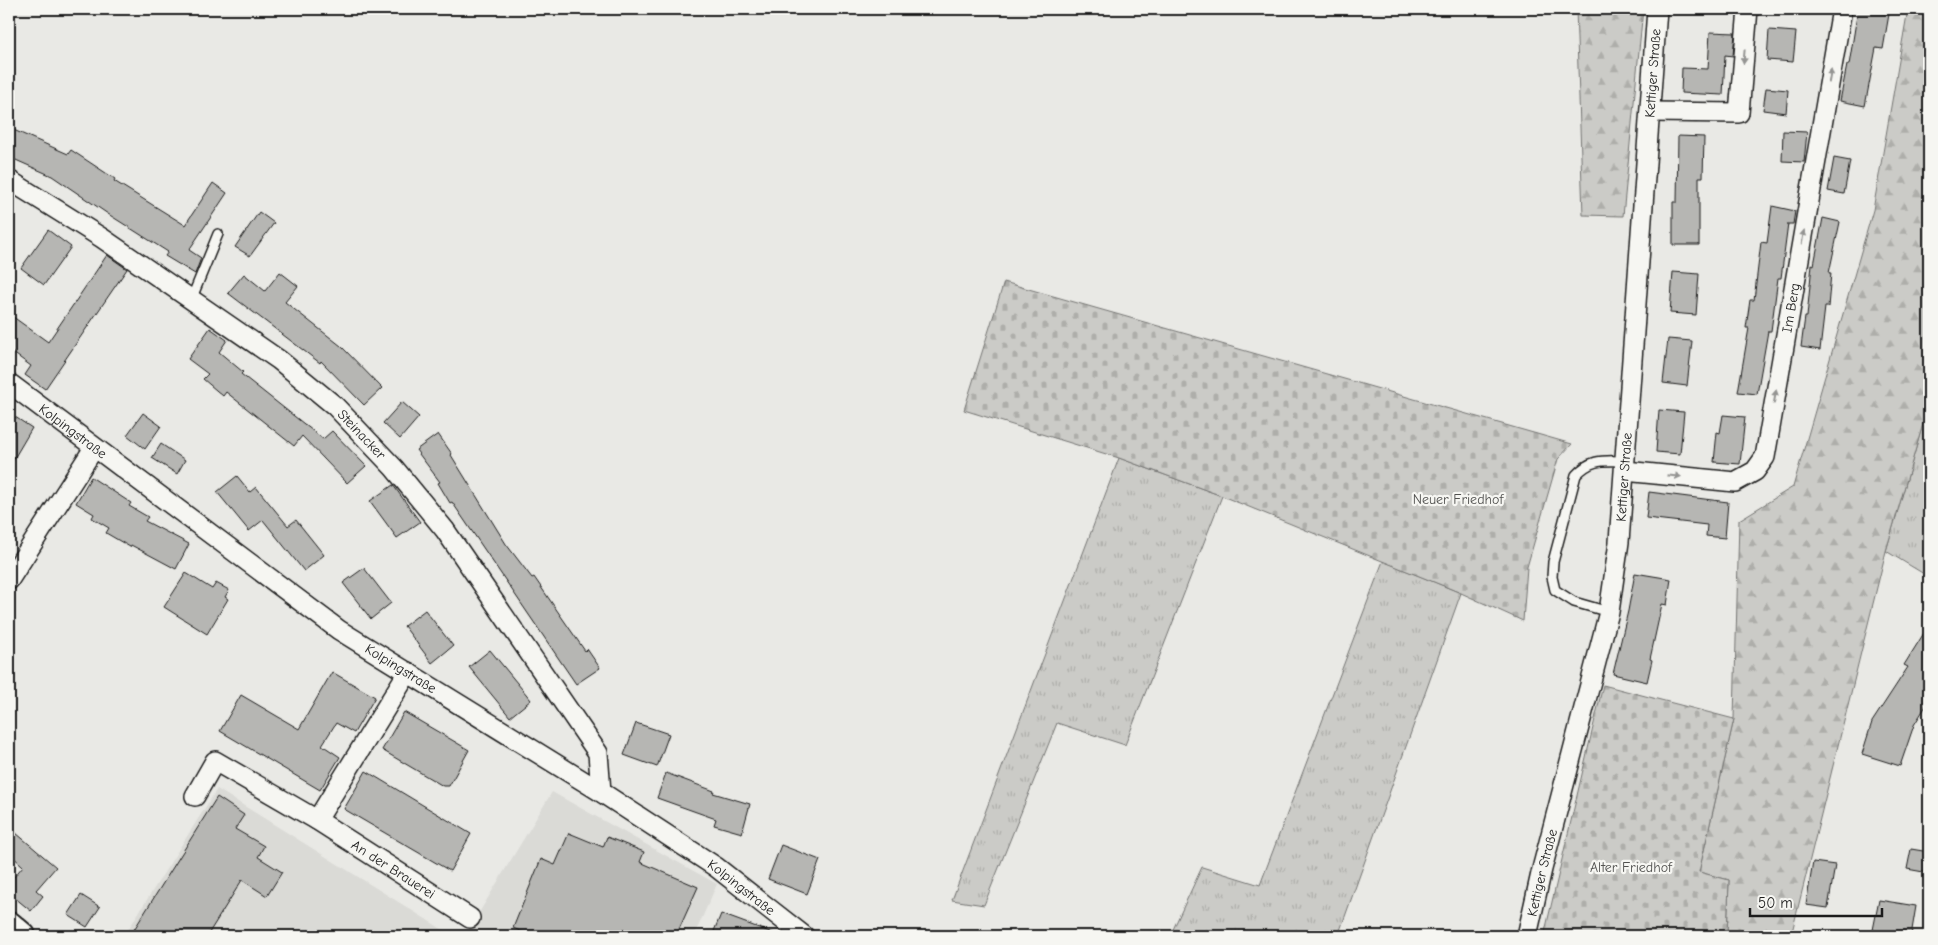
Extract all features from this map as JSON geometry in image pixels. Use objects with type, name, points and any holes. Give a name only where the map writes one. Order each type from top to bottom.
[{"type":"main road","points":[[9,925],[22,936]]},
{"type":"street","name":"Kettiger Straße","points":[[1527,936],[1542,869],[1608,612],[1620,542],[1657,9]]},
{"type":"street","points":[[1650,112],[1739,113],[1748,9]]},
{"type":"street","name":"Im Berg","points":[[1626,466],[1735,482],[1755,472],[1765,457],[1842,9]]},
{"type":"street","name":"Steinacker","points":[[9,180],[102,238],[278,360],[336,406],[394,468],[445,530],[598,753],[601,792]]},
{"type":"street","name":"Kolpingstraße","points":[[9,383],[339,630],[601,792],[716,867],[804,936]]},
{"type":"street","points":[[9,580],[94,448]]},
{"type":"street","points":[[316,820],[408,672]]},
{"type":"street","name":"An der Brauerei","points":[[195,796],[215,761],[316,820],[470,918]]},
{"type":"lane","points":[[191,300],[218,234]]},
{"type":"lane","points":[[1608,612],[1574,602],[1555,590],[1552,577],[1553,562],[1576,475],[1586,465],[1601,461],[1626,466]]},
{"type":"shaded area","points":[[217,789],[453,936],[124,936]]},
{"type":"shaded area","points":[[552,792],[717,884],[694,936],[465,936]]},
{"type":"green space","points":[[1576,9],[1643,9],[1623,216],[1583,215]]},
{"type":"green space","points":[[1908,9],[1929,9],[1929,395],[1925,417],[1886,551],[1791,936],[1727,936],[1729,880],[1699,872],[1734,719],[1739,520],[1793,487],[1873,210]]},
{"type":"green space","name":"Neuer Friedhof","points":[[1004,282],[1572,444],[1558,459],[1527,567],[1523,621],[1461,593],[1222,496],[1119,458],[964,410]]},
{"type":"green space","points":[[1929,395],[1929,577],[1886,551],[1925,417]]},
{"type":"green space","points":[[1119,458],[1222,496],[1125,745],[1057,723],[984,905],[952,900]]},
{"type":"green space","points":[[1383,561],[1461,593],[1338,936],[1170,936],[1202,867],[1260,885]]},
{"type":"green space","name":"Alter Friedhof","points":[[1603,685],[1734,719],[1699,872],[1729,880],[1727,936],[1544,936]]},
{"type":"building","points":[[1858,9],[1889,14],[1883,49],[1876,48],[1865,106],[1840,101],[1847,65],[1849,65]]},
{"type":"building","points":[[1769,30],[1796,32],[1793,62],[1767,60]]},
{"type":"building","points":[[1710,32],[1735,33],[1733,56],[1725,55],[1723,95],[1681,93],[1682,68],[1708,69]]},
{"type":"building","points":[[1766,88],[1788,90],[1786,113],[1763,110]]},
{"type":"building","points":[[9,128],[68,154],[71,150],[115,179],[114,181],[185,225],[213,183],[227,193],[189,250],[201,258],[195,274],[165,256],[168,252],[52,176],[9,157]]},
{"type":"building","points":[[1783,131],[1807,132],[1804,162],[1782,161]]},
{"type":"building","points":[[1678,136],[1704,137],[1703,177],[1699,177],[1699,245],[1673,245],[1673,202],[1677,202]]},
{"type":"building","points":[[1834,158],[1850,161],[1844,194],[1828,191]]},
{"type":"building","points":[[1772,206],[1795,211],[1793,224],[1788,224],[1781,278],[1778,278],[1771,331],[1768,331],[1757,394],[1738,392],[1749,328],[1746,328],[1750,300],[1754,300],[1761,242],[1767,243]]},
{"type":"building","points":[[259,212],[274,223],[250,256],[235,247]]},
{"type":"building","points":[[1823,218],[1840,222],[1829,273],[1831,273],[1828,307],[1825,307],[1820,350],[1801,347],[1805,317],[1807,317],[1812,264],[1814,265]]},
{"type":"building","points":[[48,230],[71,247],[44,285],[21,268]]},
{"type":"building","points":[[107,255],[127,269],[45,389],[25,375],[31,366],[9,350],[9,314],[48,342]]},
{"type":"building","points":[[280,272],[298,286],[285,302],[341,346],[382,388],[364,405],[321,361],[320,363],[228,293],[244,274],[265,291]]},
{"type":"building","points":[[1673,272],[1699,274],[1696,315],[1670,313]]},
{"type":"building","points":[[210,328],[227,340],[219,352],[243,372],[241,374],[323,439],[332,431],[366,466],[347,483],[302,436],[294,446],[226,392],[223,396],[203,379],[208,374],[188,359]]},
{"type":"building","points":[[1668,339],[1692,341],[1687,386],[1663,383]]},
{"type":"building","points":[[402,402],[419,417],[400,439],[383,423]]},
{"type":"building","points":[[1659,410],[1684,412],[1680,454],[1656,452]]},
{"type":"building","points":[[9,413],[32,428],[9,467]]},
{"type":"building","points":[[143,413],[161,426],[145,449],[127,435]]},
{"type":"building","points":[[1723,415],[1745,417],[1740,464],[1714,462],[1717,432],[1720,433]]},
{"type":"building","points":[[438,434],[506,544],[532,578],[534,577],[585,651],[587,649],[600,668],[576,684],[452,502],[450,503],[438,483],[440,482],[416,450]]},
{"type":"building","points":[[161,444],[185,460],[177,474],[152,458]]},
{"type":"building","points":[[237,476],[250,492],[256,487],[288,526],[296,520],[324,555],[304,571],[263,520],[249,531],[217,492]]},
{"type":"building","points":[[91,477],[131,503],[129,506],[148,517],[145,521],[189,544],[176,569],[106,533],[109,528],[92,518],[94,514],[76,503]]},
{"type":"building","points":[[393,485],[420,522],[397,538],[370,501]]},
{"type":"building","points":[[1649,492],[1728,502],[1725,538],[1706,536],[1707,525],[1646,518]]},
{"type":"building","points":[[364,568],[391,603],[371,619],[343,583]]},
{"type":"building","points":[[186,573],[212,589],[216,583],[229,590],[225,597],[228,599],[207,634],[164,607]]},
{"type":"building","points":[[1635,573],[1671,579],[1667,605],[1662,604],[1647,682],[1613,674]]},
{"type":"building","points":[[425,610],[453,646],[432,663],[404,626]]},
{"type":"building","points":[[1929,625],[1929,701],[1914,725],[1900,766],[1862,754],[1872,722],[1908,667],[1904,665]]},
{"type":"building","points":[[490,650],[531,700],[510,717],[469,667]]},
{"type":"building","points":[[332,672],[375,697],[354,733],[336,723],[322,745],[340,757],[320,790],[220,731],[241,695],[299,729]]},
{"type":"building","points":[[404,712],[469,750],[449,786],[443,786],[382,750]]},
{"type":"building","points":[[636,723],[669,734],[657,767],[624,755]]},
{"type":"building","points":[[366,771],[471,834],[450,871],[344,809]]},
{"type":"building","points":[[666,773],[714,791],[713,793],[750,804],[742,833],[714,825],[716,819],[657,798]]},
{"type":"building","points":[[217,797],[244,815],[235,829],[264,846],[258,857],[282,872],[267,896],[242,880],[207,936],[130,936]]},
{"type":"building","points":[[16,833],[56,867],[36,890],[43,896],[31,911],[9,893],[9,883],[23,866],[9,853],[9,842]]},
{"type":"building","points":[[569,833],[603,847],[607,837],[644,852],[640,862],[698,887],[676,936],[532,936],[513,928],[541,859],[555,865]]},
{"type":"building","points":[[781,845],[820,860],[807,894],[768,879]]},
{"type":"building","points":[[1911,849],[1929,852],[1929,873],[1907,869]]},
{"type":"building","points":[[1813,862],[1835,865],[1828,908],[1806,905]]},
{"type":"building","points":[[81,895],[100,907],[87,927],[68,915]]},
{"type":"building","points":[[1879,900],[1916,906],[1911,936],[1873,930]]},
{"type":"building","points":[[721,914],[778,935],[778,936],[712,936]]}]
